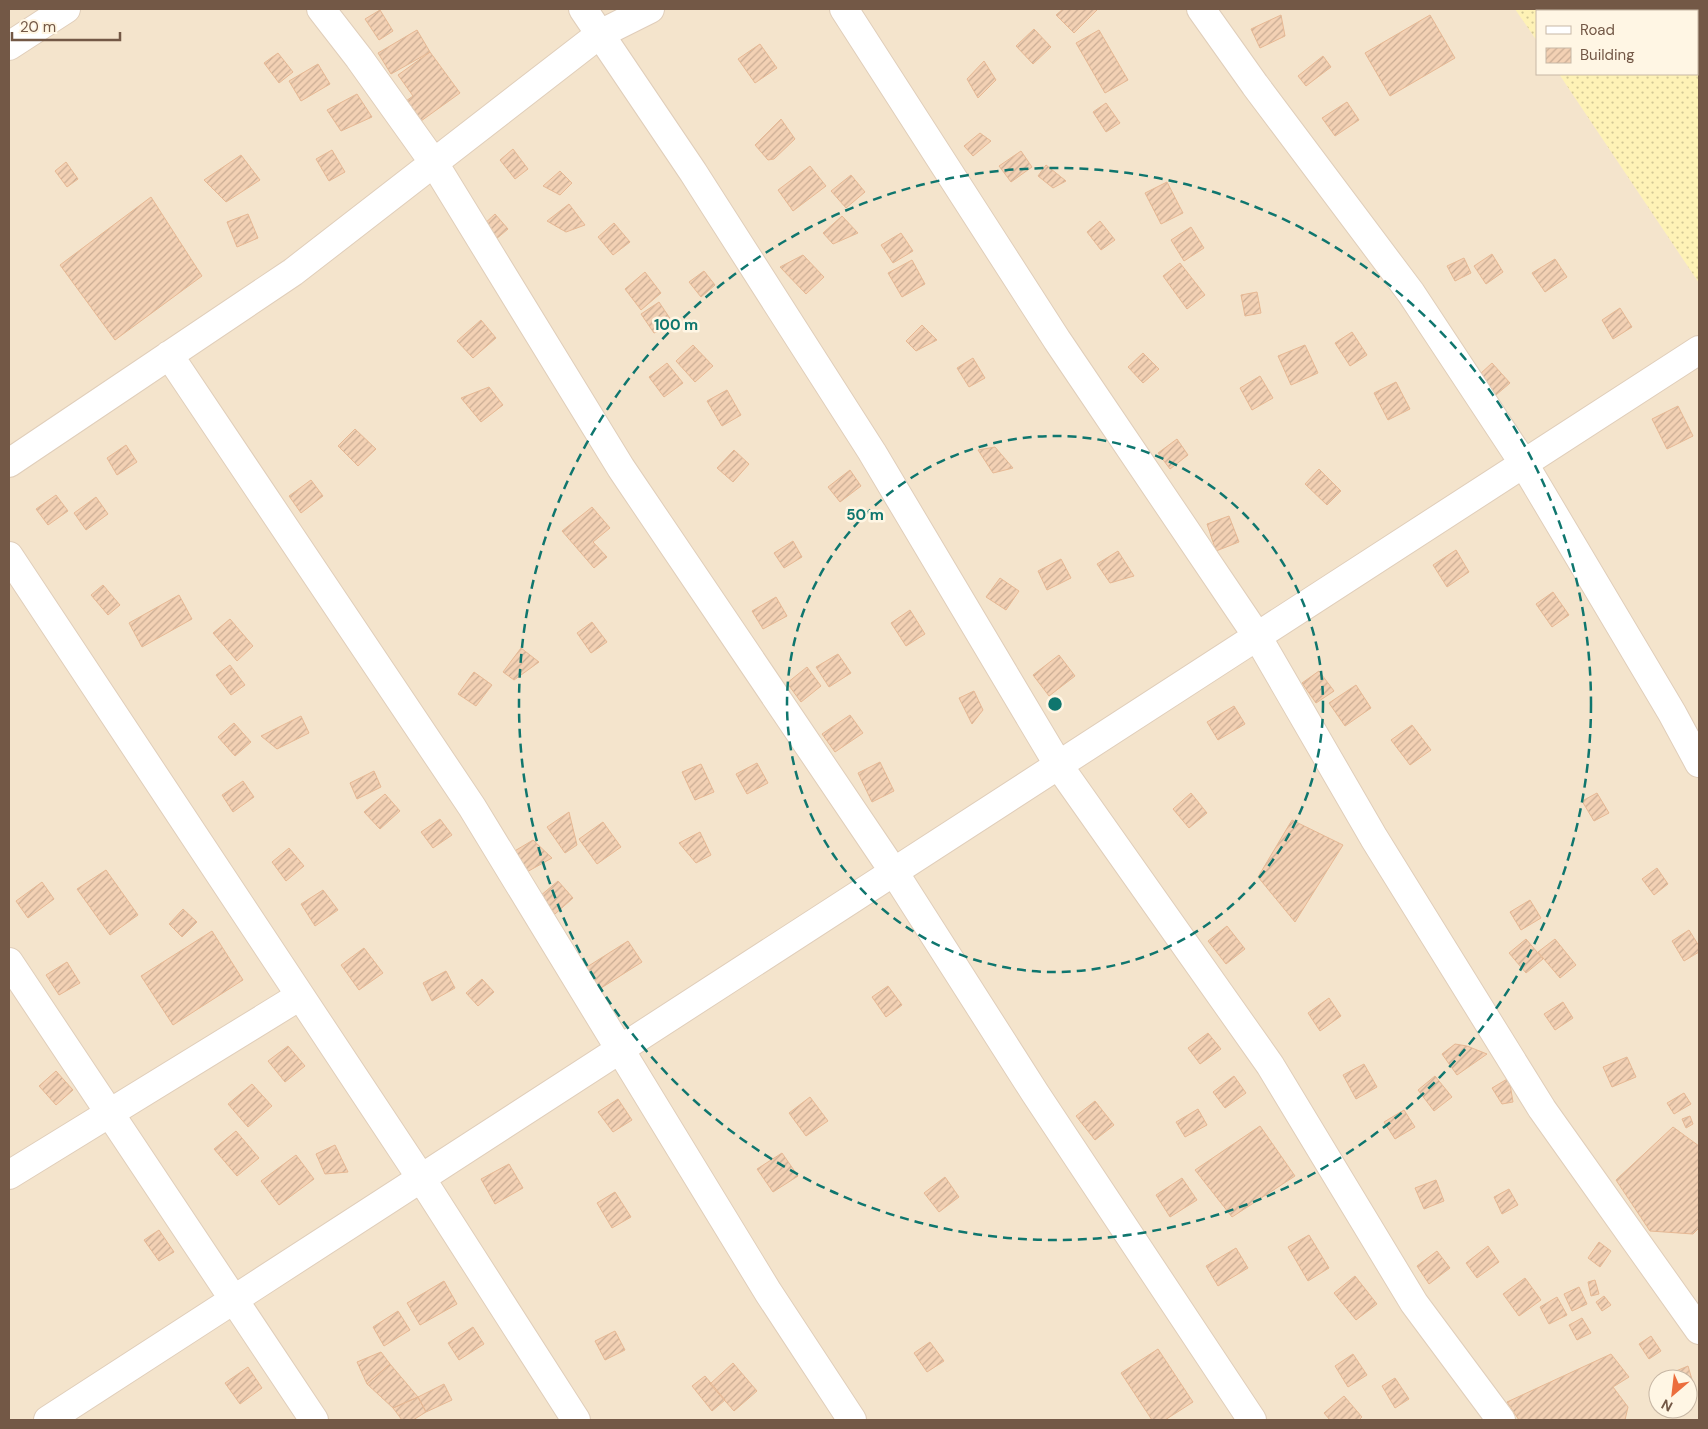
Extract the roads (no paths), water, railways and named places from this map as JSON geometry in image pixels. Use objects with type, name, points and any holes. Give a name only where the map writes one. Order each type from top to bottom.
[{"type":"street","points":[[9,46],[66,9]]},
{"type":"street","points":[[321,9],[359,58],[434,163],[621,468],[894,872],[1035,1093],[1252,1420]]},
{"type":"street","points":[[583,9],[693,172],[872,452],[1059,766],[1270,1065],[1414,1303],[1501,1420]]},
{"type":"street","points":[[9,463],[293,272],[600,34],[650,9]]},
{"type":"street","points":[[844,9],[1058,340],[1257,636],[1374,838],[1542,1109],[1699,1330]]},
{"type":"street","points":[[1201,9],[1255,85],[1412,294],[1524,464],[1672,713],[1699,764]]},
{"type":"street","points":[[48,1420],[1699,350]]},
{"type":"street","points":[[169,355],[472,808],[768,1292],[852,1420]]},
{"type":"street","points":[[9,556],[421,1178],[576,1420]]},
{"type":"street","points":[[9,962],[314,1420]]},
{"type":"street","points":[[9,1175],[300,996]]}]
